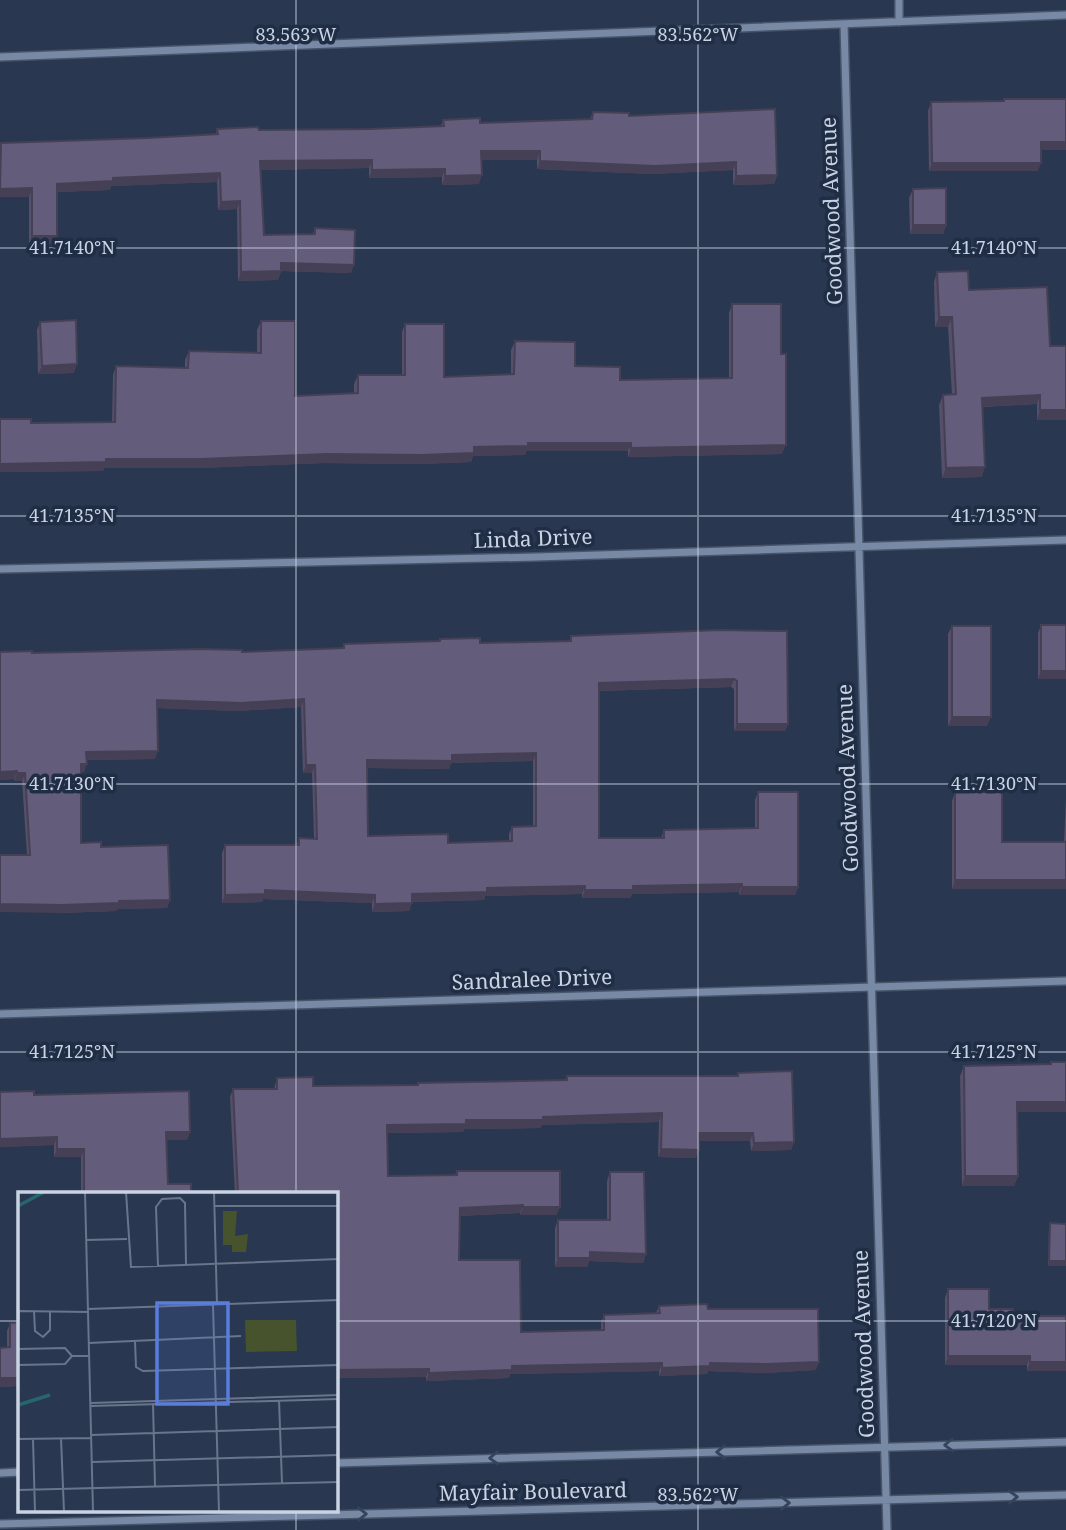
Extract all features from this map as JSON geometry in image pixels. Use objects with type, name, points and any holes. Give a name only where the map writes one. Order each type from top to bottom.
[{"type":"street","points":[[899,0],[899,22]]},
{"type":"street","points":[[0,57],[1066,15]]},
{"type":"street","name":"Goodwood Avenue","points":[[844,24],[887,1530]]},
{"type":"street","name":"Linda Drive","points":[[0,569],[536,557],[1066,540]]},
{"type":"street","name":"Sandralee Drive","points":[[0,1014],[1066,981]]},
{"type":"street","name":"Mayfair Boulevard","points":[[338,1463],[1066,1442]]},
{"type":"street","points":[[0,1473],[18,1472]]},
{"type":"street","name":"Mayfair Boulevard","points":[[0,1524],[1066,1495]]},
{"type":"building","points":[[1066,99],[1066,142],[1041,142],[1041,163],[932,163],[931,102]]},
{"type":"building","points":[[775,109],[777,175],[736,176],[736,162],[655,166],[540,161],[540,151],[481,151],[482,175],[445,176],[445,169],[372,170],[372,160],[260,161],[264,235],[315,234],[315,228],[355,230],[354,265],[281,263],[281,271],[241,272],[240,201],[221,202],[220,173],[113,178],[113,181],[57,184],[57,236],[32,236],[32,188],[0,189],[1,143],[218,134],[217,129],[258,127],[259,130],[371,129],[444,126],[443,120],[480,118],[480,123],[592,119],[593,112],[629,113],[629,116]]},
{"type":"building","points":[[946,188],[946,225],[913,225],[913,189]]},
{"type":"building","points":[[968,271],[969,290],[1047,287],[1050,346],[1066,346],[1066,410],[1040,410],[1040,395],[982,398],[985,467],[946,468],[943,395],[956,394],[952,317],[939,317],[937,272]]},
{"type":"building","points":[[732,304],[781,304],[781,354],[786,354],[786,445],[631,448],[631,443],[528,443],[528,446],[474,447],[474,453],[106,459],[106,462],[0,464],[0,419],[31,419],[31,423],[115,422],[116,366],[188,368],[189,351],[261,353],[261,321],[295,321],[295,396],[358,393],[358,375],[405,375],[405,324],[444,324],[444,377],[514,374],[515,341],[575,342],[575,366],[620,367],[620,380],[732,378]]},
{"type":"building","points":[[76,320],[77,364],[42,366],[40,322]]},
{"type":"building","points":[[1041,625],[1066,625],[1066,671],[1041,671]]},
{"type":"building","points":[[952,626],[991,626],[991,717],[952,717]]},
{"type":"building","points":[[719,630],[787,631],[788,724],[737,724],[737,681],[734,679],[599,683],[599,838],[664,838],[664,830],[758,828],[758,792],[798,792],[798,887],[742,887],[742,884],[633,886],[633,890],[585,890],[585,886],[487,888],[487,892],[412,894],[412,903],[375,904],[375,895],[265,890],[265,894],[225,895],[225,845],[299,845],[299,838],[317,839],[315,765],[306,765],[304,699],[241,703],[157,700],[158,751],[86,752],[87,764],[81,764],[81,843],[101,842],[101,847],[168,845],[170,900],[62,905],[0,904],[0,855],[30,855],[25,773],[0,772],[0,652],[202,649],[242,652],[344,648],[344,644],[440,639],[480,638],[480,643],[571,641],[571,636]],"holes":[[[536,753],[536,826],[512,827],[512,841],[448,843],[448,834],[368,836],[367,760],[452,761],[452,755]]]},
{"type":"building","points":[[955,792],[1002,792],[1002,842],[1066,842],[1066,880],[955,880]]},
{"type":"building","points":[[1066,1062],[1066,1102],[1017,1102],[1018,1176],[965,1176],[964,1066]]},
{"type":"building","points":[[792,1071],[794,1142],[754,1143],[753,1133],[699,1133],[699,1150],[661,1149],[662,1113],[543,1117],[543,1120],[466,1120],[466,1124],[387,1125],[388,1176],[457,1175],[457,1171],[560,1171],[560,1207],[523,1205],[460,1208],[459,1260],[520,1260],[521,1332],[604,1330],[604,1315],[660,1313],[659,1306],[707,1304],[708,1309],[818,1309],[819,1362],[710,1363],[710,1366],[662,1368],[662,1363],[512,1366],[512,1370],[429,1373],[429,1369],[338,1370],[338,1192],[238,1192],[233,1089],[277,1089],[277,1078],[313,1077],[313,1086],[418,1085],[567,1080],[567,1076],[738,1076],[738,1073]]},
{"type":"building","points":[[34,1091],[34,1095],[189,1091],[190,1132],[166,1132],[168,1184],[191,1184],[191,1192],[84,1192],[84,1149],[57,1149],[57,1137],[0,1139],[0,1092]]},
{"type":"building","points":[[610,1172],[644,1172],[646,1254],[590,1252],[590,1258],[558,1258],[558,1220],[610,1220]]},
{"type":"building","points":[[1050,1223],[1066,1224],[1066,1261],[1049,1261]]},
{"type":"building","points":[[948,1289],[989,1289],[989,1309],[1013,1309],[1013,1316],[1066,1316],[1066,1362],[1030,1362],[1030,1356],[948,1356]]},
{"type":"building","points":[[18,1322],[18,1378],[0,1378],[0,1348],[10,1347],[10,1323]]}]
